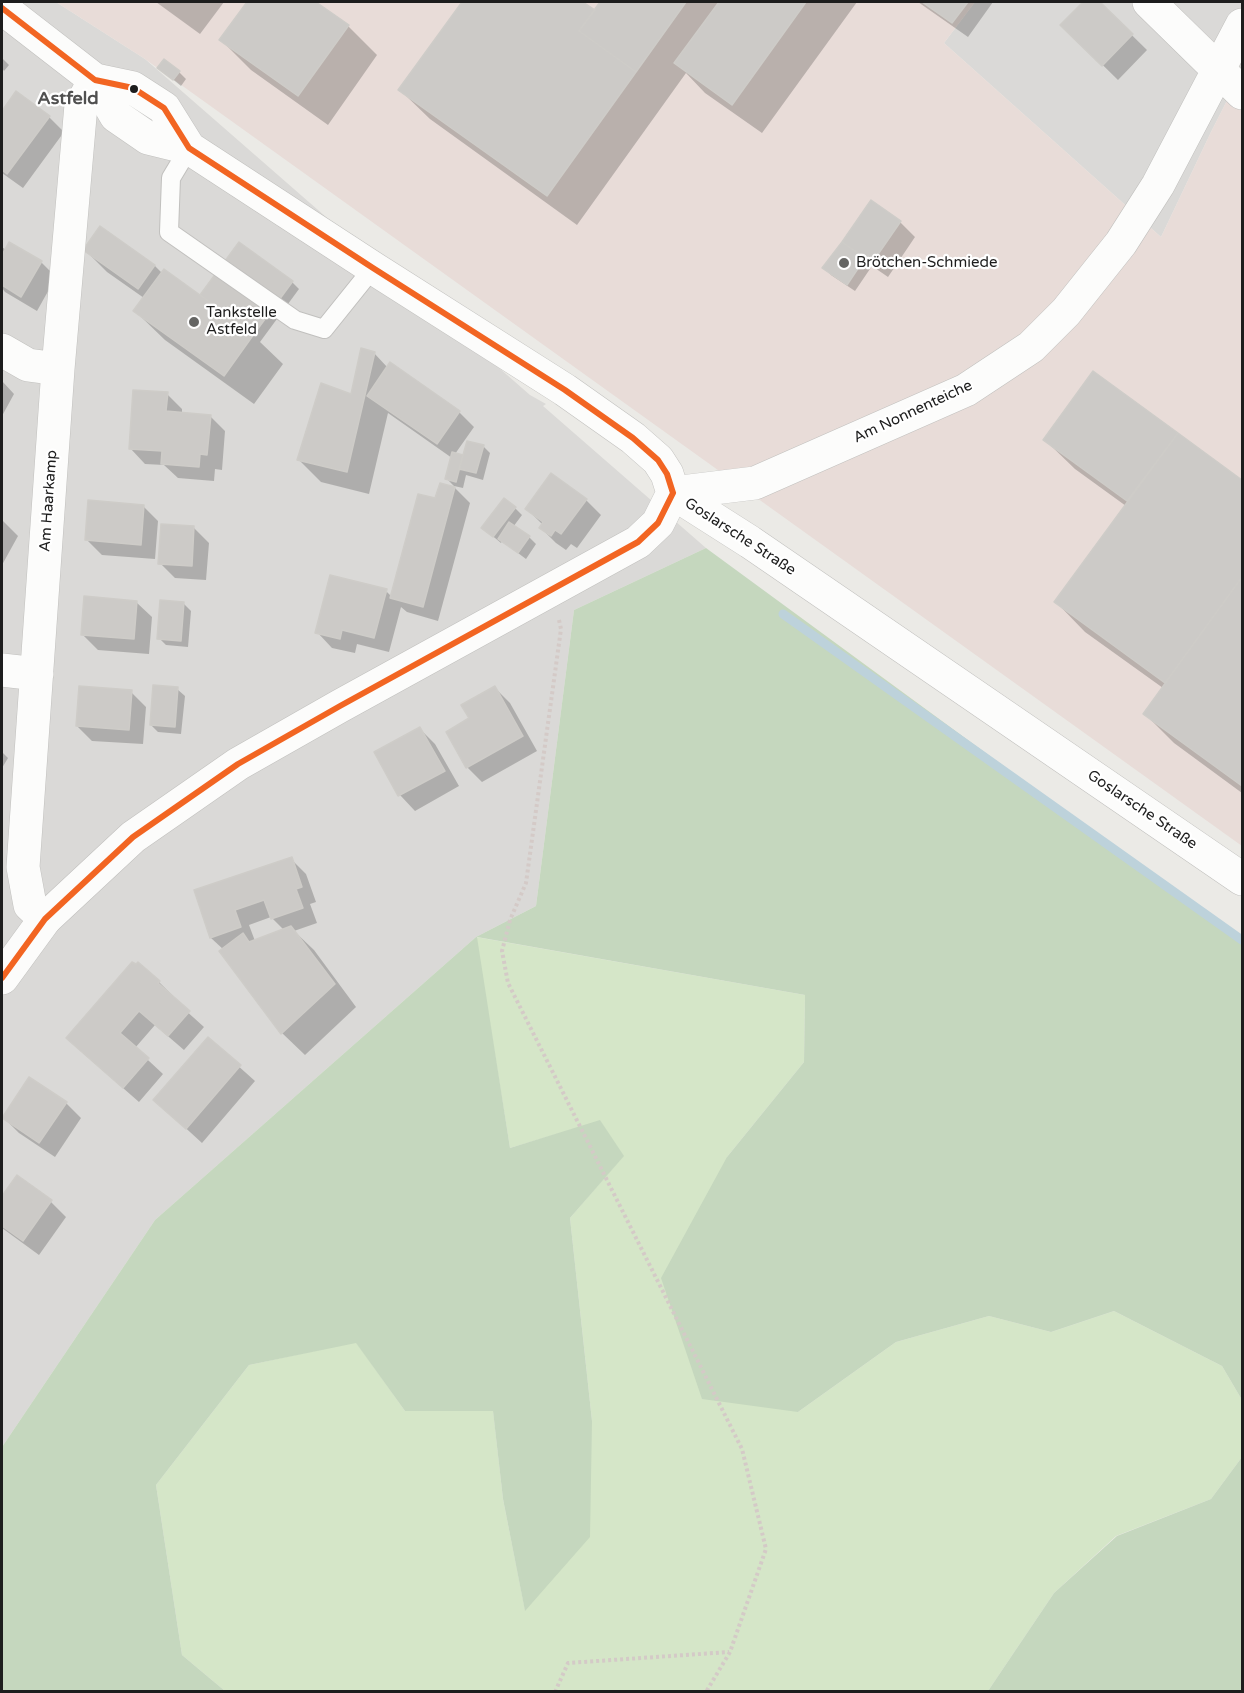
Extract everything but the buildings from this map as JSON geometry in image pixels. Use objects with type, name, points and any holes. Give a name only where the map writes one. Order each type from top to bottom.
[{"type":"street","points":[[1149,2],[1242,93]]},
{"type":"street","name":"Goslarsche Straße","points":[[2,8],[95,80],[133,88],[164,108],[189,148],[565,390],[633,438],[658,460],[667,474],[673,493],[750,542],[1242,879]]},
{"type":"street","name":"Am Nonnenteiche","points":[[673,493],[755,483],[966,390],[1031,347],[1066,312],[1121,243],[1158,185],[1242,25]]},
{"type":"street","name":"Am Haarkamp","points":[[45,920],[30,905],[23,867],[58,369],[81,105],[95,80]]},
{"type":"street","points":[[2,350],[28,365],[58,369]]},
{"type":"street","points":[[2,978],[45,920],[133,837],[238,764],[638,542],[658,523],[673,493]]},
{"type":"street","points":[[2,670],[37,675]]},
{"type":"lane","points":[[189,148],[171,178],[169,232],[295,320],[324,329],[373,268]]},
{"type":"path","points":[[551,590],[561,629],[560,641],[526,883],[510,920],[502,951],[508,983],[742,1449],[766,1549],[730,1652],[706,1692]]},
{"type":"path","points":[[555,1692],[568,1663],[730,1652]]},
{"type":"shaded area","points":[[2,2],[56,2],[145,59],[530,395],[546,404],[543,406],[706,548],[574,610],[536,906],[476,937],[155,1220],[2,1447]]},
{"type":"shaded area","points":[[56,2],[975,2],[944,43],[1161,237],[1242,71],[1242,846],[145,59]]},
{"type":"shaded area","points":[[975,2],[1242,2],[1242,71],[1161,237],[944,43]]},
{"type":"green space","points":[[706,548],[1242,941],[1242,1400],[1222,1366],[1114,1311],[1051,1332],[989,1316],[896,1342],[798,1412],[702,1399],[661,1278],[727,1157],[804,1062],[805,995],[477,937],[510,1148],[600,1120],[624,1156],[570,1218],[592,1421],[590,1537],[525,1611],[503,1499],[493,1411],[405,1411],[356,1343],[249,1365],[156,1485],[182,1655],[225,1691],[2,1691],[2,1447],[155,1220],[476,937],[536,906],[574,610]]},
{"type":"green space","points":[[476,937],[805,995],[804,1062],[727,1157],[798,1412],[896,1342],[989,1316],[1051,1332],[1114,1311],[1222,1366],[1242,1400],[1242,1457],[1211,1499],[1116,1536],[1054,1593],[988,1691],[225,1691],[182,1655],[156,1485],[249,1365],[356,1342],[405,1411],[493,1410],[503,1499],[525,1610],[592,1421],[570,1218],[623,1156],[600,1121],[510,1148]]},
{"type":"green space","points":[[1242,1457],[1242,1691],[988,1691],[1054,1593],[1117,1536],[1211,1499]]},
{"type":"waterway","points":[[783,614],[1242,940]]},
{"type":"transit line","points":[[2,8],[95,80],[133,88],[164,108],[189,148],[565,390],[633,438],[658,460],[667,474],[673,493]]},
{"type":"transit line","points":[[2,978],[45,919],[133,837],[238,764],[638,542],[658,523],[673,493]]},
{"type":"place","name":"Brötchen-Schmiede","points":[[844,263]]},
{"type":"place","name":"Tankstelle Astfeld","points":[[194,322]]},
{"type":"district","name":"Astfeld","points":[[68,99]]}]
